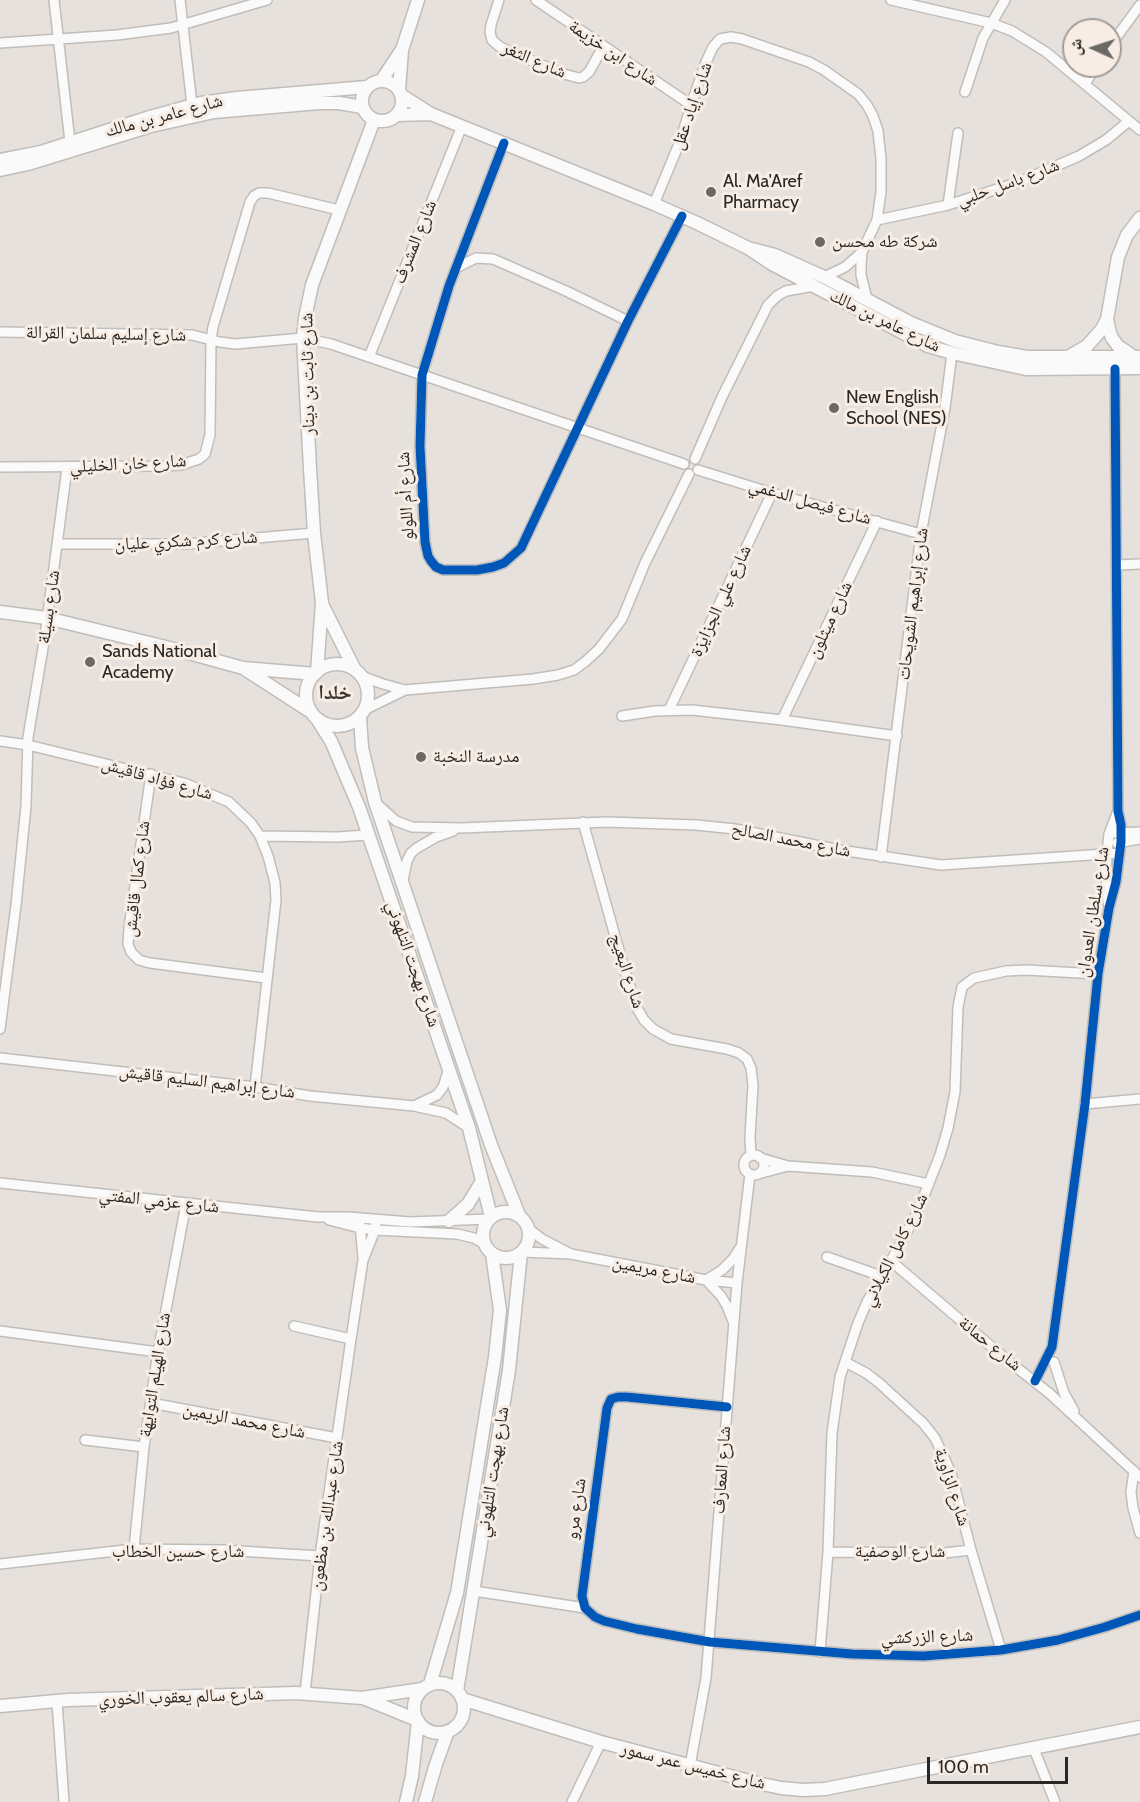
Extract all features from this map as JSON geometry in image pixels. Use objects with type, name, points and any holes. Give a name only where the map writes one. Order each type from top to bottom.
[{"type":"street","points":[[54,0],[70,142]]},
{"type":"street","points":[[180,0],[192,105]]},
{"type":"street","points":[[0,43],[117,35],[183,25],[267,0]]},
{"type":"street","points":[[400,92],[391,83],[381,81],[371,84],[362,96],[362,107],[374,120],[388,120],[396,115],[401,105],[402,50],[418,0]]},
{"type":"street","name":"شارع الثغر","points":[[499,0],[490,25],[490,32],[492,39],[500,47],[560,73],[579,78],[587,75],[603,47]]},
{"type":"street","name":"شارع ابن خزيمة","points":[[536,0],[691,105]]},
{"type":"street","points":[[891,0],[991,23],[1012,31],[1046,52],[1140,130]]},
{"type":"street","points":[[965,92],[983,38],[1005,0]]},
{"type":"street","points":[[1122,30],[1140,5]]},
{"type":"street","name":"شارع إياد عقل","points":[[654,204],[681,140],[712,46],[720,39],[731,37],[809,62],[858,94],[873,116],[878,131],[881,192],[877,220],[862,252],[861,275],[867,299]]},
{"type":"street","points":[[381,81],[402,50]]},
{"type":"street","points":[[1085,84],[1089,78]]},
{"type":"street","name":"شارع عامر بن مالك","points":[[0,160],[29,155],[192,105],[237,98],[367,87]]},
{"type":"street","name":"شارع عامر بن مالك","points":[[400,92],[431,114],[682,216],[748,248],[764,260],[934,348],[953,347],[1012,355],[1138,361]]},
{"type":"street","name":"شارع عامر بن مالك","points":[[0,170],[28,164],[151,126],[214,112],[277,105],[339,102],[362,107]]},
{"type":"street","name":"شارع عامر بن مالك","points":[[396,115],[431,114]]},
{"type":"street","name":"شارع ثابت بن دينار","points":[[316,673],[322,603],[314,532],[303,338],[307,302],[374,120]]},
{"type":"street","name":"شارع باسل حلبي","points":[[877,220],[948,205],[1019,182],[1079,156],[1106,140],[1129,121]]},
{"type":"street","name":"شارع المشرف","points":[[369,357],[462,126]]},
{"type":"street","points":[[948,205],[958,133]]},
{"type":"street","name":"شارع أم اللولو","points":[[504,142],[449,286],[422,375],[420,446],[425,542],[431,561],[443,570],[477,570],[493,567],[504,563],[521,548],[628,321],[682,216]]},
{"type":"street","name":"شارع خان الخليلي","points":[[0,467],[181,465],[200,459],[205,454],[210,435],[211,340],[247,210],[254,196],[268,193],[339,210]]},
{"type":"street","points":[[1068,358],[1087,346],[1102,329],[1107,319],[1119,257],[1127,235],[1140,218]]},
{"type":"street","name":"شارع عامر بن مالك","points":[[748,248],[775,255],[824,277],[911,322],[953,347],[1026,369],[1115,369],[1138,361]]},
{"type":"street","name":"شارع إياد عقل","points":[[824,277],[845,267],[862,252]]},
{"type":"street","points":[[456,268],[476,258],[493,260],[566,291],[628,321]]},
{"type":"street","points":[[694,459],[768,304],[786,291],[815,286]]},
{"type":"street","points":[[1107,319],[1112,338],[1126,353],[1138,361]]},
{"type":"street","name":"شارع إسليم سلمان القرالة","points":[[0,332],[185,335],[235,344],[303,338]]},
{"type":"street","points":[[303,338],[369,357],[684,464]]},
{"type":"street","name":"شارع إبراهيم الشويحات","points":[[881,857],[921,534],[945,408],[953,347]]},
{"type":"street","name":"شارع سلطان العدوان","points":[[1049,1393],[1054,1362],[1052,1347],[1085,1104],[1098,974],[1108,908],[1116,882],[1121,848],[1118,811],[1115,369]]},
{"type":"street","points":[[314,715],[307,702],[306,692],[309,682],[326,666],[336,664],[405,690],[558,675],[574,670],[599,650],[622,619],[645,563],[699,464],[694,459],[687,459],[684,470],[693,472]]},
{"type":"street","name":"شارع بسيلة","points":[[0,1029],[25,817],[28,745],[67,468]]},
{"type":"street","name":"شارع فيصل الدغمي","points":[[693,472],[921,534]]},
{"type":"street","name":"شارع علي الجزايزة","points":[[669,710],[772,493]]},
{"type":"street","name":"شارع ميثلون","points":[[782,720],[877,521]]},
{"type":"street","name":"شارع كرم شكري عليان","points":[[58,544],[186,544],[314,532]]},
{"type":"street","points":[[1117,565],[1140,564]]},
{"type":"street","name":"شارع ثابت بن دينار","points":[[322,603],[358,673]]},
{"type":"street","points":[[0,612],[47,618],[243,668],[316,673]]},
{"type":"street","points":[[243,668],[325,724],[334,726],[344,726],[352,722],[362,713],[405,690]]},
{"type":"street","points":[[358,673],[368,692],[362,713]]},
{"type":"street","points":[[622,716],[669,710],[692,710],[897,736]]},
{"type":"street","name":"شارع بهجت التلهوني","points":[[362,713],[362,748],[375,802],[490,1144],[519,1215]]},
{"type":"street","name":"شارع بهجت التلهوني","points":[[314,715],[331,741],[348,778],[368,835],[469,1128],[490,1218]]},
{"type":"street","name":"شارع فؤاد قاقيش","points":[[0,741],[28,745],[151,774],[199,788],[229,802],[240,811],[260,836],[272,869],[276,900],[255,1087]]},
{"type":"street","name":"شارع كمال قاقيش","points":[[151,774],[129,928],[128,944],[131,952],[139,960],[150,963],[266,978]]},
{"type":"street","name":"شارع محمد الصالح","points":[[375,802],[390,817],[403,825],[412,827],[461,828],[583,822],[664,823],[735,829],[881,857],[953,866],[1108,844],[1121,848],[1140,839]]},
{"type":"street","name":"شارع سلطان العدوان","points":[[1108,908],[1106,877],[1108,844],[1118,811]]},
{"type":"street","name":"شارع البعيج","points":[[583,822],[624,968],[637,1008],[644,1020],[653,1029],[671,1039],[727,1048],[747,1059],[753,1084],[750,1137],[755,1157]]},
{"type":"street","name":"شارع محمد الصالح","points":[[402,886],[411,853],[436,837],[461,828]]},
{"type":"street","points":[[1108,844],[1121,832],[1140,832]]},
{"type":"street","points":[[260,836],[368,835]]},
{"type":"street","name":"شارع كامل الكيلاني","points":[[820,1652],[828,1552],[832,1433],[844,1362],[858,1323],[881,1276],[918,1211],[940,1155],[955,1092],[958,1007],[962,987],[974,978],[1006,971],[1098,974]]},
{"type":"street","name":"شارع إبراهيم السليم قاقيش","points":[[0,1058],[255,1087],[310,1096],[414,1106],[446,1113],[469,1128]]},
{"type":"street","points":[[414,1106],[437,1095],[443,1087],[449,1069]]},
{"type":"street","points":[[1085,1104],[1140,1099]]},
{"type":"street","points":[[788,1166],[754,1174],[744,1167],[745,1160],[755,1157],[788,1166],[872,1172],[929,1184]]},
{"type":"street","points":[[754,1174],[764,1166],[755,1157]]},
{"type":"street","name":"شارع المعارف","points":[[690,1766],[710,1642],[737,1283],[754,1174]]},
{"type":"street","points":[[449,1221],[468,1204],[482,1181]]},
{"type":"street","name":"شارع عزمي المفتي","points":[[0,1184],[318,1217],[361,1223],[375,1230],[457,1234],[474,1238],[488,1249]]},
{"type":"street","name":"شارع الهيلم التوايهة","points":[[134,1549],[144,1447],[158,1352],[186,1204]]},
{"type":"street","points":[[498,1213],[519,1215],[529,1229],[529,1241],[522,1252],[515,1257],[499,1258],[488,1249],[483,1231],[490,1218],[498,1213]]},
{"type":"street","name":"شارع عزمي المفتي","points":[[361,1223],[376,1220],[410,1222],[490,1218]]},
{"type":"street","name":"شارع عبدالله بن مظعون","points":[[363,1260],[375,1230],[376,1220]]},
{"type":"street","name":"شارع عبدالله بن مظعون","points":[[305,1693],[320,1556],[363,1260],[361,1223]]},
{"type":"street","name":"شارع مريمين","points":[[529,1229],[542,1239],[571,1254]]},
{"type":"street","points":[[734,1326],[722,1296],[706,1280],[722,1270],[741,1246]]},
{"type":"street","name":"شارع بهجت التلهوني","points":[[426,1687],[457,1593],[495,1357],[500,1310],[488,1249]]},
{"type":"street","name":"شارع بهجت التلهوني","points":[[459,1695],[509,1370],[522,1252]]},
{"type":"street","name":"شارع مريمين","points":[[522,1252],[571,1254],[706,1280],[737,1283]]},
{"type":"street","points":[[827,1257],[881,1276]]},
{"type":"street","name":"شارع حمانة","points":[[891,1262],[1049,1393],[1137,1474]]},
{"type":"street","points":[[294,1326],[351,1339]]},
{"type":"street","points":[[0,1331],[158,1352]]},
{"type":"street","name":"شارع سلطان العدوان","points":[[1035,1381],[1052,1347]]},
{"type":"street","name":"شارع الزاوية","points":[[844,1362],[878,1382],[923,1423],[935,1438],[951,1473],[1001,1650]]},
{"type":"street","points":[[1054,1362],[1064,1393],[1078,1418]]},
{"type":"street","name":"شارع مرو","points":[[585,1608],[582,1596],[583,1583],[604,1424],[611,1399],[627,1397],[727,1407]]},
{"type":"street","name":"شارع محمد الريمين","points":[[151,1403],[337,1438]]},
{"type":"street","points":[[84,1440],[144,1447]]},
{"type":"street","points":[[1137,1474],[1131,1492],[1140,1533]]},
{"type":"street","name":"شارع حسين الخطاب","points":[[0,1564],[134,1549],[223,1550],[320,1556]]},
{"type":"street","name":"شارع الوصفية","points":[[828,1552],[925,1553],[971,1550]]},
{"type":"street","points":[[474,1591],[585,1608],[604,1622],[710,1642]]},
{"type":"street","name":"شارع الزركشي","points":[[710,1642],[820,1652],[924,1656],[1001,1650],[1058,1640],[1140,1615]]},
{"type":"street","points":[[406,1802],[412,1776],[418,1721],[414,1707],[418,1694],[426,1687],[445,1684],[459,1695],[463,1712],[454,1727],[448,1731],[432,1731],[424,1728],[418,1721]]},
{"type":"street","name":"شارع سالم يعقوب الخوري","points":[[0,1706],[57,1701],[305,1693],[362,1698],[426,1687]]},
{"type":"street","name":"شارع خميس عمر سمور","points":[[459,1695],[601,1742],[781,1788],[803,1790],[825,1789],[1140,1727]]},
{"type":"street","name":"شارع سالم يعقوب الخوري","points":[[362,1698],[418,1721]]},
{"type":"street","points":[[57,1701],[64,1802]]},
{"type":"street","points":[[425,1802],[448,1731]]},
{"type":"street","points":[[572,1802],[601,1742]]},
{"type":"street","points":[[1034,1749],[1055,1802]]},
{"type":"cycle path","points":[[504,143],[449,286],[422,375],[420,446],[425,542],[431,561],[443,570],[477,570],[493,567],[504,563],[521,548],[628,321],[682,216]]},
{"type":"cycle path","points":[[1035,1381],[1052,1347],[1085,1104],[1098,974],[1109,908],[1116,882],[1121,842],[1118,811],[1115,369]]},
{"type":"cycle path","points":[[727,1407],[627,1397],[611,1399],[607,1408],[582,1596],[585,1608],[595,1617],[637,1629],[710,1642],[852,1654],[924,1656],[1001,1650],[1058,1640],[1140,1615]]},
{"type":"place","name":"Al. Ma'Aref Pharmacy","points":[[711,192]]},
{"type":"place","name":"شركة طه محسن","points":[[820,242]]},
{"type":"place","name":"New English School (NES)","points":[[834,408]]},
{"type":"place","name":"Sands National Academy","points":[[90,662]]},
{"type":"place","name":"مدرسة النخبة","points":[[421,757]]},
{"type":"district","name":"خلدا","points":[[335,693]]}]
